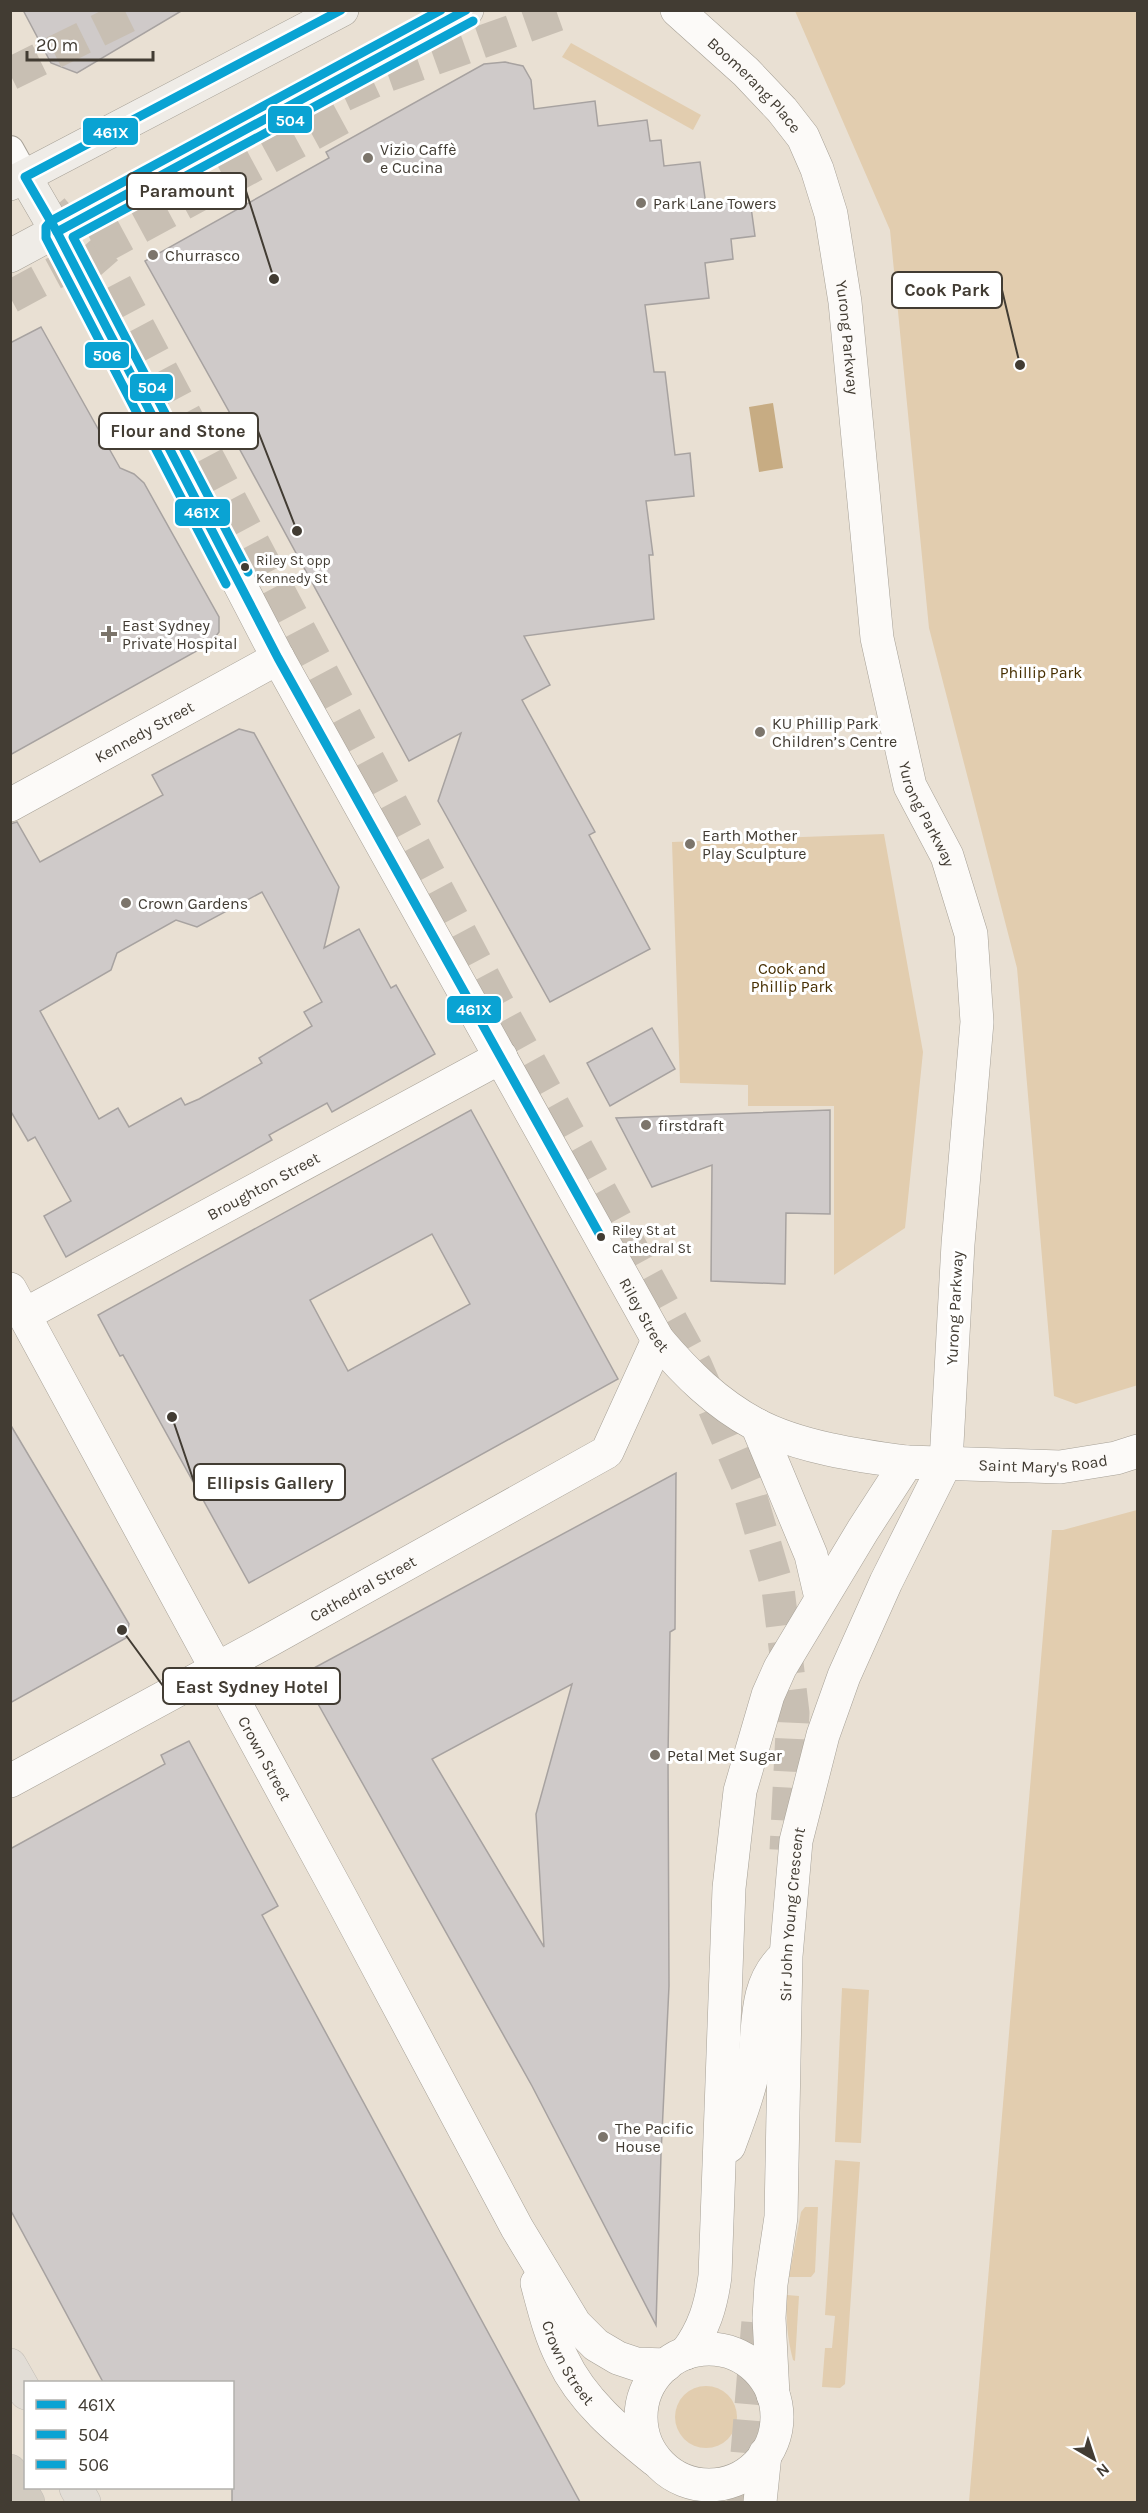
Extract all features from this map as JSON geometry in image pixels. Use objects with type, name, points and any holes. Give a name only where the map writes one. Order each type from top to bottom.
[{"type":"highway","points":[[10,2471],[28,2502]]},
{"type":"main road","points":[[15,170],[342,10]]},
{"type":"main road","points":[[10,256],[467,10]]},
{"type":"main road","name":"Riley Street","points":[[15,170],[57,232]]},
{"type":"main road","points":[[10,2365],[24,2390]]},
{"type":"street","name":"Boomerang Place","points":[[677,10],[746,72],[782,110],[803,137],[817,169]]},
{"type":"street","name":"Yurong Parkway","points":[[817,169],[831,214],[845,302],[877,638],[910,786],[947,856],[971,934],[977,1022],[958,1244],[946,1462]]},
{"type":"street","name":"Riley Street","points":[[57,232],[278,658],[658,1340],[682,1368],[705,1389],[727,1407],[757,1425],[790,1438],[832,1449],[907,1462],[946,1462]]},
{"type":"street","name":"Kennedy Street","points":[[10,805],[278,658]]},
{"type":"street","name":"Broughton Street","points":[[17,1302],[501,1058]]},
{"type":"street","name":"Crown Street","points":[[17,1302],[341,1898],[517,2228],[575,2324],[585,2336],[618,2358],[636,2364],[676,2359]]},
{"type":"street","name":"Cathedral Street","points":[[10,1781],[607,1452],[658,1340]]},
{"type":"street","points":[[757,1425],[811,1555],[821,1598]]},
{"type":"street","name":"Saint Mary's Road","points":[[946,1462],[1060,1467],[1116,1458],[1137,1451]]},
{"type":"street","points":[[676,2359],[701,2349],[716,2349],[746,2360],[767,2382],[777,2411],[776,2427],[765,2454],[754,2468],[740,2477],[723,2483],[705,2485],[672,2481],[650,2452],[643,2434],[641,2415],[644,2396],[653,2379],[676,2359],[701,2332],[712,2300],[715,2276],[729,1888],[740,1791],[768,1695],[780,1668],[821,1598],[907,1462]]},
{"type":"street","name":"Sir John Young Crescent","points":[[773,2396],[769,2318],[771,2284],[781,2217],[786,1956],[796,1841],[823,1735],[844,1676],[867,1623],[946,1462]]},
{"type":"street","points":[[718,2173],[749,2088],[765,1983],[777,1964],[786,1956]]},
{"type":"street","name":"Crown Street","points":[[517,2228],[554,2340],[572,2377],[611,2424],[672,2481]]},
{"type":"street","points":[[761,2501],[765,2454]]},
{"type":"green space","name":"Phillip Park","points":[[795,11],[1137,11],[1138,1385],[1076,1404],[1054,1396],[1017,968],[929,628],[890,230]]},
{"type":"green space","points":[[571,43],[701,115],[693,130],[562,57]]},
{"type":"green space","name":"Cook and Phillip Park","points":[[884,834],[923,1052],[905,1228],[834,1275],[834,1106],[748,1106],[748,1085],[680,1083],[672,842]]},
{"type":"green space","points":[[1137,1510],[1137,2502],[969,2502],[1052,1530],[1063,1530]]},
{"type":"green space","points":[[842,1988],[869,1990],[861,2143],[835,2142]]},
{"type":"green space","points":[[835,2160],[860,2162],[845,2384],[840,2388],[822,2387],[825,2348],[832,2348],[835,2316],[825,2315]]},
{"type":"green space","points":[[805,2207],[818,2207],[815,2272],[811,2277],[789,2277],[801,2212]]},
{"type":"green space","points":[[787,2295],[799,2296],[795,2361],[788,2336]]},
{"type":"green space","points":[[700,2386],[712,2386],[728,2395],[735,2405],[737,2417],[735,2429],[728,2439],[712,2448],[700,2448],[689,2443],[680,2434],[675,2423],[675,2411],[680,2400],[689,2391]]},
{"type":"shaded area","points":[[773,403],[783,468],[759,472],[749,407]]},
{"type":"building","points":[[23,10],[183,10],[77,73],[51,63]]},
{"type":"building","points":[[505,62],[523,66],[531,80],[534,109],[595,101],[598,126],[647,120],[650,141],[661,140],[664,166],[700,162],[706,205],[750,200],[755,236],[731,239],[733,259],[705,263],[709,298],[645,305],[654,372],[665,372],[675,455],[690,453],[694,496],[646,501],[653,555],[649,555],[654,619],[524,636],[550,685],[522,700],[595,832],[589,835],[650,949],[550,1002],[438,801],[461,733],[409,761],[233,437],[241,433],[145,261],[329,158],[326,152],[484,64]]},
{"type":"building","name":"East Sydney Private Hospital","points":[[41,327],[120,468],[134,474],[144,483],[219,617],[219,632],[211,643],[10,755],[10,343]]},
{"type":"building","points":[[239,729],[254,733],[339,887],[324,948],[359,929],[391,988],[396,985],[435,1054],[332,1112],[327,1103],[269,1135],[272,1140],[66,1257],[44,1216],[71,1201],[35,1137],[28,1141],[10,1110],[10,824],[17,822],[40,862],[163,795],[152,775]],"holes":[[[262,892],[322,1002],[304,1012],[312,1026],[259,1058],[262,1063],[199,1099],[185,1105],[181,1098],[129,1127],[118,1108],[99,1119],[40,1011],[111,970],[117,953],[176,920],[197,927]]]},
{"type":"building","points":[[652,1028],[675,1069],[610,1106],[587,1063]]},
{"type":"building","points":[[471,1110],[618,1379],[249,1583],[123,1355],[120,1356],[98,1315]],"holes":[[[432,1234],[470,1304],[348,1371],[310,1300]]]},
{"type":"building","points":[[830,1110],[830,1214],[786,1213],[785,1284],[711,1281],[712,1165],[652,1187],[616,1118]]},
{"type":"building","points":[[10,1424],[129,1624],[126,1638],[10,1703]]},
{"type":"building","points":[[676,1473],[675,1629],[670,1632],[668,1756],[669,1986],[656,2325],[532,2086],[308,1686],[312,1669]],"holes":[[[572,1684],[536,1814],[544,1947],[432,1759]]]},
{"type":"building","points":[[189,1741],[278,1906],[262,1915],[580,2502],[232,2502],[234,2381],[102,2381],[10,2209],[10,1849],[165,1764],[161,1755]]},
{"type":"tunnel","points":[[10,74],[140,10]]},
{"type":"tunnel","points":[[299,116],[383,77],[571,10]]},
{"type":"tunnel","points":[[10,297],[342,118]]},
{"type":"tunnel","points":[[52,209],[114,281],[501,1010],[696,1366],[747,1484],[778,1589],[793,1713],[786,1850]]},
{"type":"tunnel","points":[[743,2502],[758,2321]]},
{"type":"transit line","name":"461X","points":[[341,10],[25,177],[57,232],[278,658],[601,1237]]},
{"type":"transit line","name":"506","points":[[226,584],[46,238],[46,227],[51,221],[441,10]]},
{"type":"transit line","name":"461X","points":[[57,232],[466,10]]},
{"type":"transit line","name":"504","points":[[248,572],[73,237],[473,21]]},
{"type":"place","name":"Vizio Caffè e Cucina","points":[[368,158]]},
{"type":"place","name":"Park Lane Towers","points":[[641,203]]},
{"type":"place","name":"Churrasco","points":[[153,255]]},
{"type":"place","name":"Paramount","points":[[274,279]]},
{"type":"place","name":"Cook Park","points":[[1020,365]]},
{"type":"place","name":"Flour and Stone","points":[[297,531]]},
{"type":"place","name":"Riley St opp Kennedy St","points":[[245,567]]},
{"type":"place","name":"East Sydney Private Hospital","points":[[109,634]]},
{"type":"place","name":"KU Phillip Park Children’s Centre","points":[[760,732]]},
{"type":"place","name":"Earth Mother Play Sculpture","points":[[690,844]]},
{"type":"place","name":"Crown Gardens","points":[[126,903]]},
{"type":"place","name":"firstdraft","points":[[646,1125]]},
{"type":"place","name":"Riley St at Cathedral St","points":[[601,1237]]},
{"type":"place","name":"Ellipsis Gallery","points":[[172,1417]]},
{"type":"place","name":"East Sydney Hotel","points":[[122,1630]]},
{"type":"place","name":"Petal Met Sugar","points":[[655,1755]]},
{"type":"place","name":"The Pacific House","points":[[603,2137]]}]
